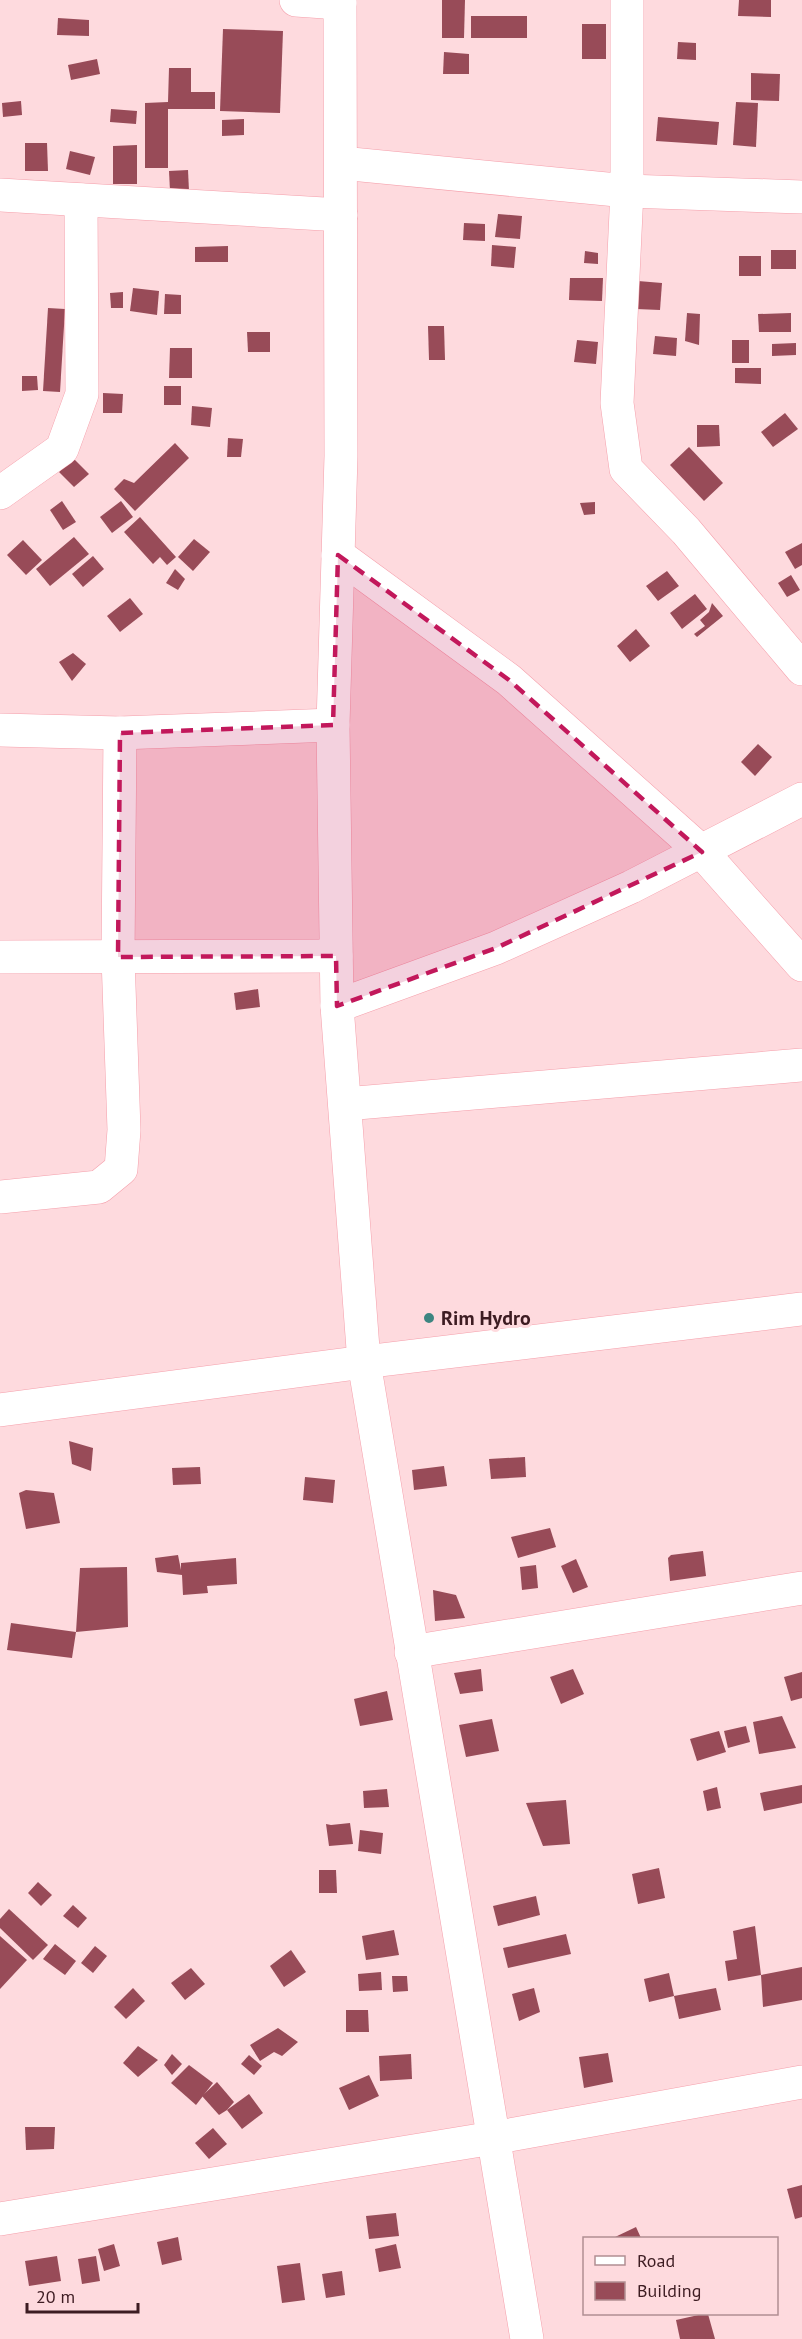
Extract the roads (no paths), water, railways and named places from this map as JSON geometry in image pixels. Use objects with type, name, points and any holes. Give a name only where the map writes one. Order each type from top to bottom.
[{"type":"street","points":[[296,0],[340,2],[341,456],[333,725],[336,956],[337,1006],[364,1362],[527,2339]]},
{"type":"street","points":[[627,0],[627,191],[616,403],[626,469],[686,531],[802,669]]},
{"type":"street","points":[[340,163],[627,191],[802,197]]},
{"type":"street","points":[[0,195],[340,215]]},
{"type":"street","points":[[0,493],[62,449],[82,394],[81,200]]},
{"type":"street","points":[[338,555],[509,680],[702,852],[802,964]]},
{"type":"street","points":[[0,730],[120,733],[333,725]]},
{"type":"street","points":[[0,1197],[99,1187],[121,1169],[124,1130],[118,957],[120,733]]},
{"type":"street","points":[[337,1006],[496,948],[631,887],[802,799]]},
{"type":"street","points":[[0,957],[336,956]]},
{"type":"street","points":[[345,1104],[802,1065]]},
{"type":"street","points":[[0,1410],[364,1362],[802,1309]]},
{"type":"street","points":[[411,1652],[802,1588]]},
{"type":"street","points":[[0,2219],[494,2138],[802,2082]]},
{"type":"place","name":"Rim Hydro","points":[[429,1318]]}]
